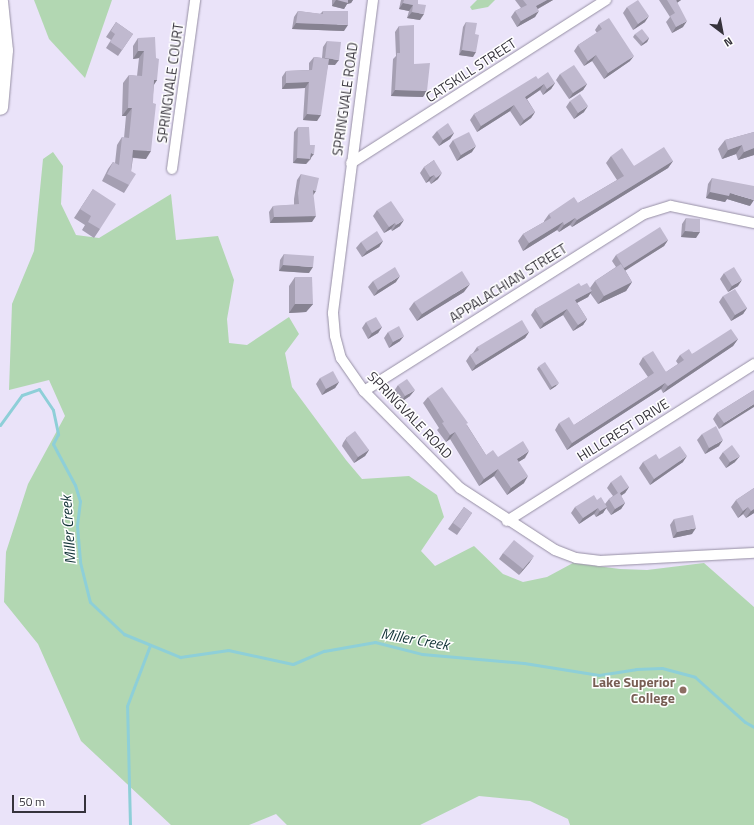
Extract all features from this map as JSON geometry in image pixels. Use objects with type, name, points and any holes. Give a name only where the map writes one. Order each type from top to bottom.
[{"type":"highway","points":[[0,0],[6,50],[0,106]]},
{"type":"street","name":"SPRINGVALE COURT","points":[[172,169],[195,0]]},
{"type":"street","name":"SPRINGVALE ROAD","points":[[373,0],[350,163],[333,312],[335,336],[341,358],[364,391],[460,488],[507,521],[555,550],[576,558],[599,561],[754,552]]},
{"type":"street","name":"CATSKILL STREET","points":[[350,163],[606,0]]},
{"type":"street","name":"APPALACHIAN STREET","points":[[364,391],[644,214],[671,206],[754,223]]},
{"type":"street","name":"HILLCREST DRIVE","points":[[507,521],[754,364]]},
{"type":"green space","points":[[34,0],[112,0],[85,78],[49,39]]},
{"type":"green space","points":[[477,0],[495,0],[488,7],[472,10],[470,7]]},
{"type":"green space","points":[[53,152],[63,166],[61,204],[76,235],[99,238],[171,194],[176,240],[218,236],[234,280],[227,319],[229,343],[247,345],[289,317],[299,334],[285,353],[292,387],[346,460],[362,479],[409,476],[437,495],[444,517],[421,551],[435,566],[474,546],[503,574],[523,582],[547,577],[573,563],[620,569],[647,570],[704,563],[754,607],[754,825],[570,825],[568,819],[530,801],[479,796],[420,825],[287,825],[276,814],[249,825],[171,825],[81,741],[38,644],[4,602],[6,552],[28,484],[65,416],[49,380],[9,390],[12,304],[34,251],[43,159]]},
{"type":"building","points":[[337,0],[348,0],[348,3]]},
{"type":"building","points":[[404,0],[418,0],[418,4],[426,5],[424,14],[412,12],[413,5],[403,3]]},
{"type":"building","points":[[523,0],[547,0],[536,6],[539,11],[521,21],[515,11],[527,5]]},
{"type":"building","points":[[638,0],[649,16],[638,24],[627,7]]},
{"type":"building","points":[[667,0],[676,0],[687,21],[676,27],[670,16],[675,13]]},
{"type":"building","points":[[298,11],[323,14],[323,11],[348,11],[348,25],[296,23]]},
{"type":"building","points":[[609,18],[634,56],[608,73],[596,55],[588,61],[578,45],[602,29],[599,24]]},
{"type":"building","points":[[116,22],[133,34],[122,50],[110,42],[115,34],[111,31]]},
{"type":"building","points":[[466,22],[477,23],[475,34],[479,35],[476,52],[462,50]]},
{"type":"building","points":[[414,25],[414,64],[430,63],[427,91],[395,90],[397,53],[400,53],[399,26]]},
{"type":"building","points":[[642,29],[649,38],[643,43],[635,34]]},
{"type":"building","points":[[155,37],[156,58],[159,59],[157,80],[154,80],[153,103],[156,104],[151,151],[133,150],[131,171],[136,174],[129,185],[107,174],[113,162],[119,165],[122,137],[129,138],[132,108],[128,108],[129,75],[142,76],[144,51],[138,51],[138,38]]},
{"type":"building","points":[[327,41],[341,42],[339,60],[325,58]]},
{"type":"building","points":[[314,57],[329,59],[321,115],[307,114],[309,82],[286,83],[286,71],[312,70]]},
{"type":"building","points":[[574,65],[587,84],[573,93],[560,74]]},
{"type":"building","points":[[548,72],[555,83],[547,89],[544,84],[525,97],[535,112],[524,120],[514,105],[481,126],[474,114],[536,76],[538,79]]},
{"type":"building","points":[[580,94],[588,106],[578,113],[570,101]]},
{"type":"building","points":[[448,123],[454,133],[443,140],[437,131]]},
{"type":"building","points":[[298,127],[309,127],[310,145],[315,145],[314,154],[311,153],[310,159],[297,158]]},
{"type":"building","points":[[469,132],[476,146],[461,155],[453,140]]},
{"type":"building","points":[[754,132],[754,148],[744,152],[742,145],[728,150],[725,140]]},
{"type":"building","points":[[664,147],[673,161],[577,220],[575,218],[564,225],[563,222],[529,243],[523,234],[551,218],[549,214],[574,197],[578,203],[624,176],[611,156],[622,148],[634,166]]},
{"type":"building","points":[[434,160],[442,173],[436,178],[434,175],[430,177],[424,167]]},
{"type":"building","points":[[301,174],[319,178],[316,191],[313,190],[316,216],[274,217],[273,206],[299,204],[298,193]]},
{"type":"building","points":[[712,178],[754,186],[754,200],[730,193],[729,196],[710,192]]},
{"type":"building","points":[[93,189],[116,204],[100,229],[88,222],[91,216],[80,209]]},
{"type":"building","points":[[391,201],[404,220],[389,227],[377,210]]},
{"type":"building","points":[[686,218],[700,219],[700,232],[685,231]]},
{"type":"building","points":[[660,227],[668,240],[624,268],[616,255]]},
{"type":"building","points":[[377,231],[383,241],[367,251],[361,242]]},
{"type":"building","points":[[284,254],[314,256],[313,267],[283,265]]},
{"type":"building","points":[[621,264],[632,282],[604,296],[595,281]]},
{"type":"building","points":[[395,267],[400,276],[378,290],[373,281]]},
{"type":"building","points":[[734,267],[742,280],[732,286],[724,273]]},
{"type":"building","points":[[462,271],[470,284],[422,314],[414,302]]},
{"type":"building","points":[[295,277],[312,277],[313,304],[295,304]]},
{"type":"building","points":[[579,283],[581,286],[587,283],[592,291],[575,300],[587,319],[578,325],[567,309],[544,323],[535,309]]},
{"type":"building","points":[[735,289],[747,308],[735,315],[723,296]]},
{"type":"building","points":[[376,317],[382,327],[372,333],[366,322]]},
{"type":"building","points":[[522,320],[529,332],[476,365],[470,355],[479,350],[477,347]]},
{"type":"building","points":[[399,326],[404,336],[393,342],[388,332]]},
{"type":"building","points":[[731,329],[738,339],[668,386],[665,383],[572,443],[559,423],[569,417],[574,425],[654,373],[643,357],[653,351],[666,372],[684,360],[680,355],[689,349],[692,354]]},
{"type":"building","points":[[545,362],[559,383],[552,387],[539,366]]},
{"type":"building","points":[[333,371],[339,382],[326,389],[320,378]]},
{"type":"building","points":[[407,379],[415,390],[405,396],[398,385]]},
{"type":"building","points":[[442,387],[468,423],[466,424],[486,455],[493,450],[498,457],[523,441],[529,451],[517,459],[528,476],[511,488],[498,469],[484,479],[455,432],[450,435],[442,423],[444,422],[428,397]]},
{"type":"building","points":[[754,390],[754,404],[724,423],[717,413]]},
{"type":"building","points":[[716,426],[723,440],[709,448],[702,434]]},
{"type":"building","points":[[355,431],[369,450],[358,457],[346,440],[347,437]]},
{"type":"building","points":[[732,445],[740,456],[730,462],[723,452]]},
{"type":"building","points":[[680,446],[687,456],[654,479],[643,462],[656,454],[659,459]]},
{"type":"building","points":[[621,475],[629,487],[620,493],[625,503],[615,509],[609,499],[618,493],[611,482]]},
{"type":"building","points":[[754,488],[754,509],[751,511],[748,507],[743,511],[736,500]]},
{"type":"building","points":[[594,495],[597,500],[601,497],[607,507],[600,511],[598,508],[583,518],[575,507]]},
{"type":"building","points":[[464,507],[472,513],[461,529],[453,523]]},
{"type":"building","points":[[693,515],[696,528],[677,532],[674,519]]},
{"type":"building","points":[[514,540],[534,556],[523,569],[503,553]]},
{"type":"waterway","name":"Miller Creek","points":[[0,425],[22,395],[39,389],[53,410],[58,434],[53,444],[75,485],[80,501],[77,526],[80,562],[90,602],[124,634],[180,657],[228,650],[293,664],[324,651],[375,642],[422,654],[524,663],[599,675],[636,669],[662,668],[695,677],[745,722],[754,727]]},
{"type":"waterway","points":[[130,825],[127,706],[150,645]]},
{"type":"place","name":"Lake Superior College","points":[[683,690]]}]
